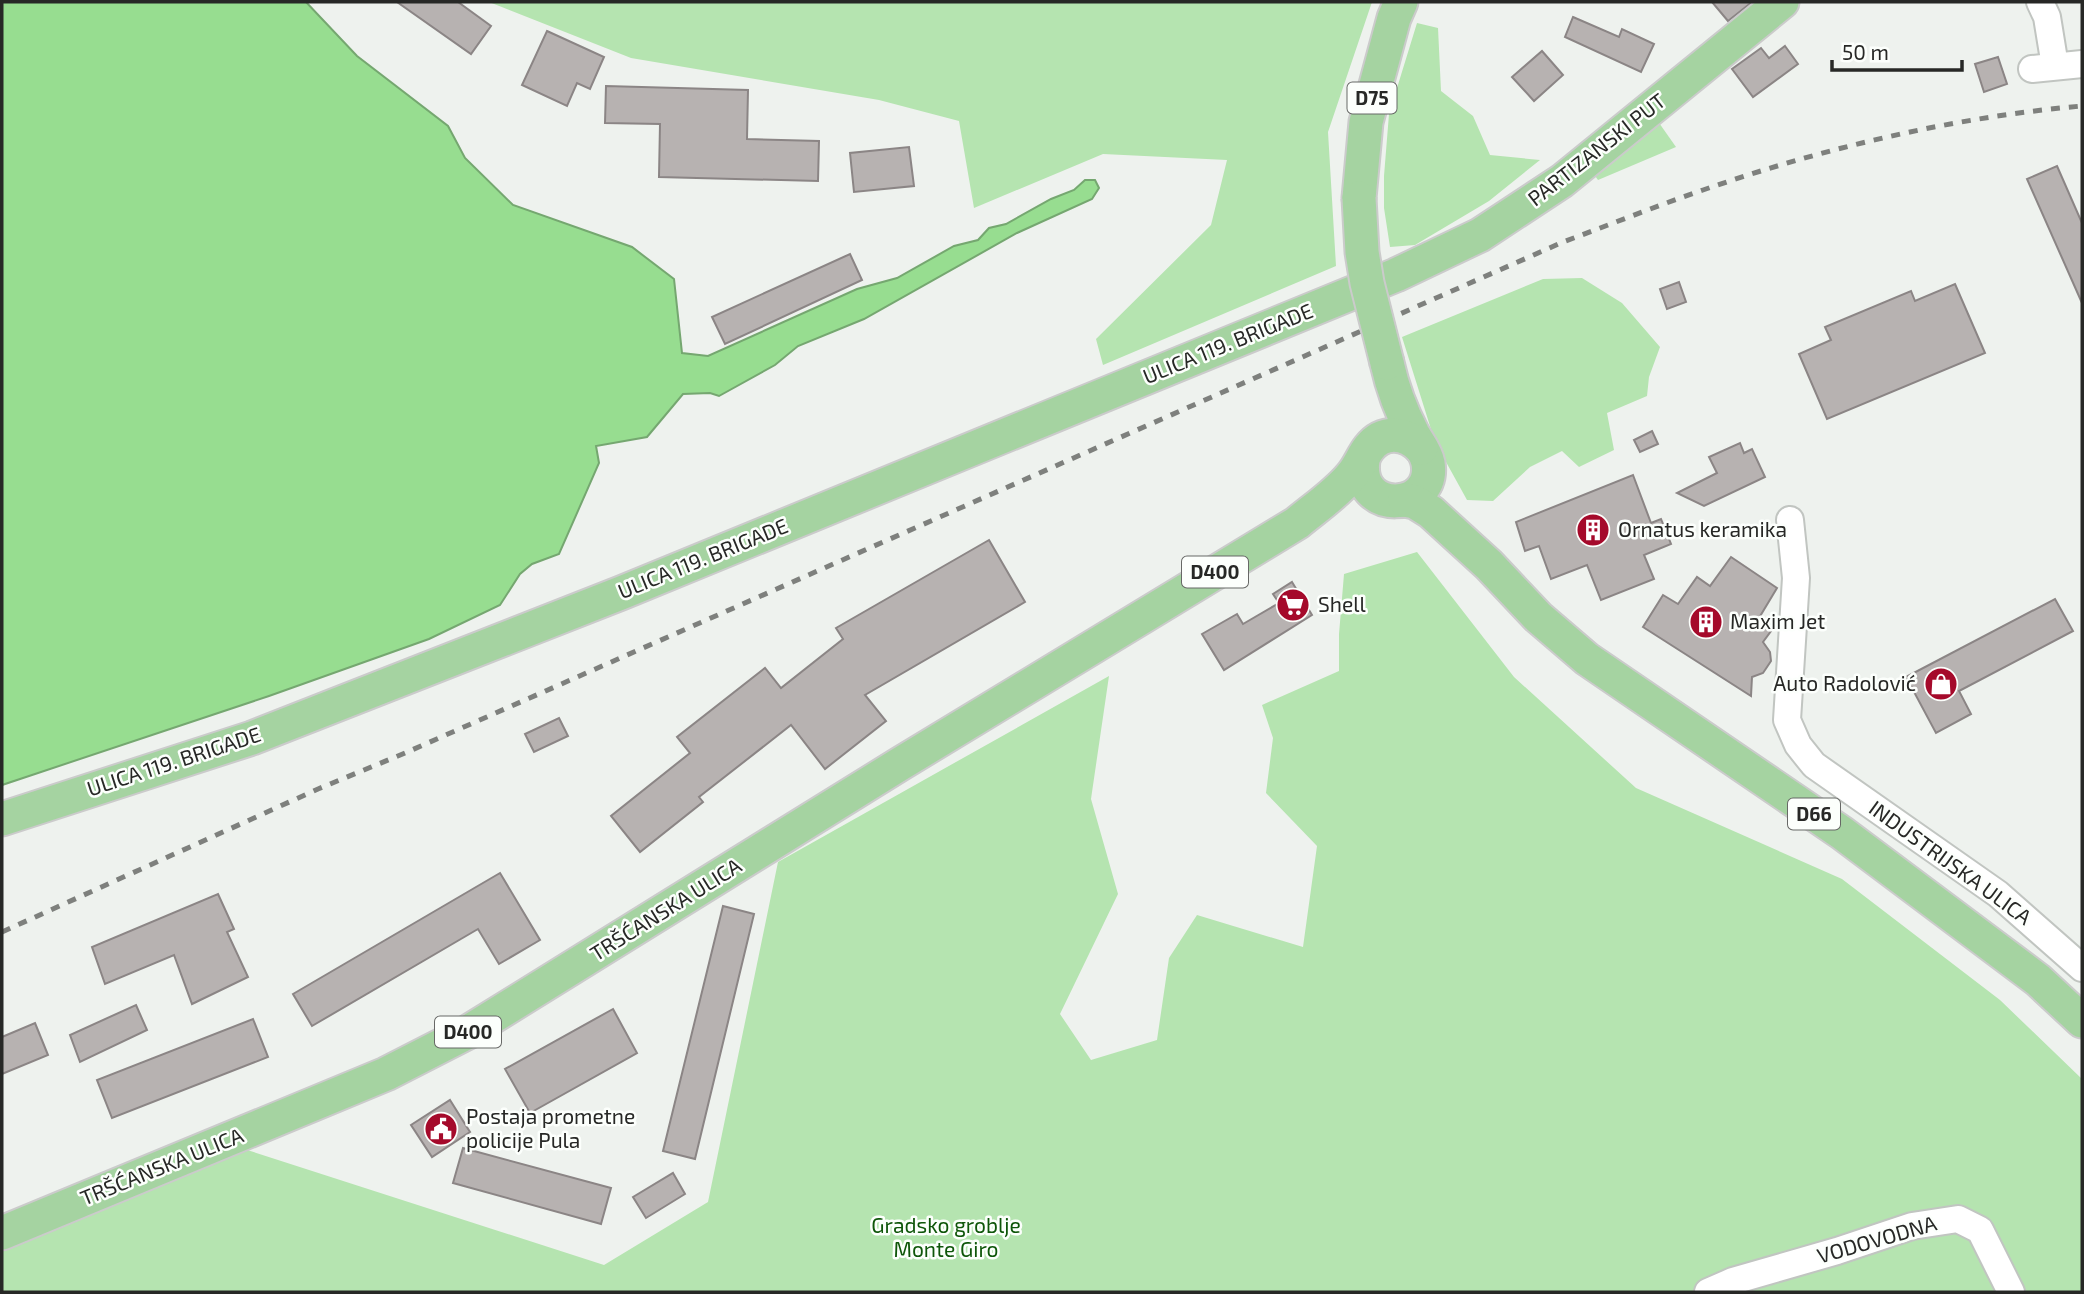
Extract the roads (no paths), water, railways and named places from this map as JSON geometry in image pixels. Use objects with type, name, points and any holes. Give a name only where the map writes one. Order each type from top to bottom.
[{"type":"main road","name":"D75","points":[[1401,2],[1394,18],[1366,122],[1359,198],[1367,283],[1388,367],[1408,422],[1425,457]]},
{"type":"main road","name":"PARTIZANSKI PUT","points":[[1396,275],[1480,235],[1562,181],[1782,2]]},
{"type":"main road","name":"ULICA 119. BRIGADE","points":[[2,819],[252,738],[621,593],[1396,275]]},
{"type":"main road","name":"D75","points":[[1370,450],[1384,415],[1388,367]]},
{"type":"main road","points":[[1388,435],[1404,436],[1425,457],[1427,478],[1421,489],[1393,499],[1369,490],[1363,478],[1370,450],[1388,435]]},
{"type":"main road","name":"D400","points":[[1297,523],[1341,486],[1370,450]]},
{"type":"main road","name":"D66","points":[[1425,457],[1444,499],[1489,565]]},
{"type":"main road","name":"D400","points":[[1297,523],[1358,500],[1393,499]]},
{"type":"main road","name":"D66","points":[[1393,499],[1416,502],[1431,512],[1489,565],[1538,617],[1587,659],[1842,833],[2038,980],[2082,1021]]},
{"type":"main road","name":"TRŠĆANSKA ULICA","points":[[2,1233],[386,1074],[468,1032],[900,764],[1297,523]]},
{"type":"street","points":[[2040,2],[2047,17],[2043,67],[2082,64]]},
{"type":"street","name":"INDUSTRIJSKA ULICA","points":[[1790,520],[1796,578],[1787,720],[1798,745],[1814,765],[1998,894],[2082,968]]},
{"type":"street","name":"VODOVODNA","points":[[1707,1292],[1733,1281],[1912,1226],[1958,1219],[1980,1230],[2011,1292]]},
{"type":"railway","points":[[2,932],[318,789],[1563,242],[1703,190],[1842,148],[1938,126],[2082,106]]},
{"type":"place","name":"Ornatus keramika","points":[[1593,530]]},
{"type":"place","name":"Shell","points":[[1293,605]]},
{"type":"place","name":"Maxim Jet","points":[[1706,622]]},
{"type":"place","name":"Auto Radolović","points":[[1941,684]]},
{"type":"place","name":"Postaja prometne policije Pula","points":[[441,1129]]},
{"type":"park label","name":"Gradsko groblje Monte Giro","points":[[946,1238]]}]
